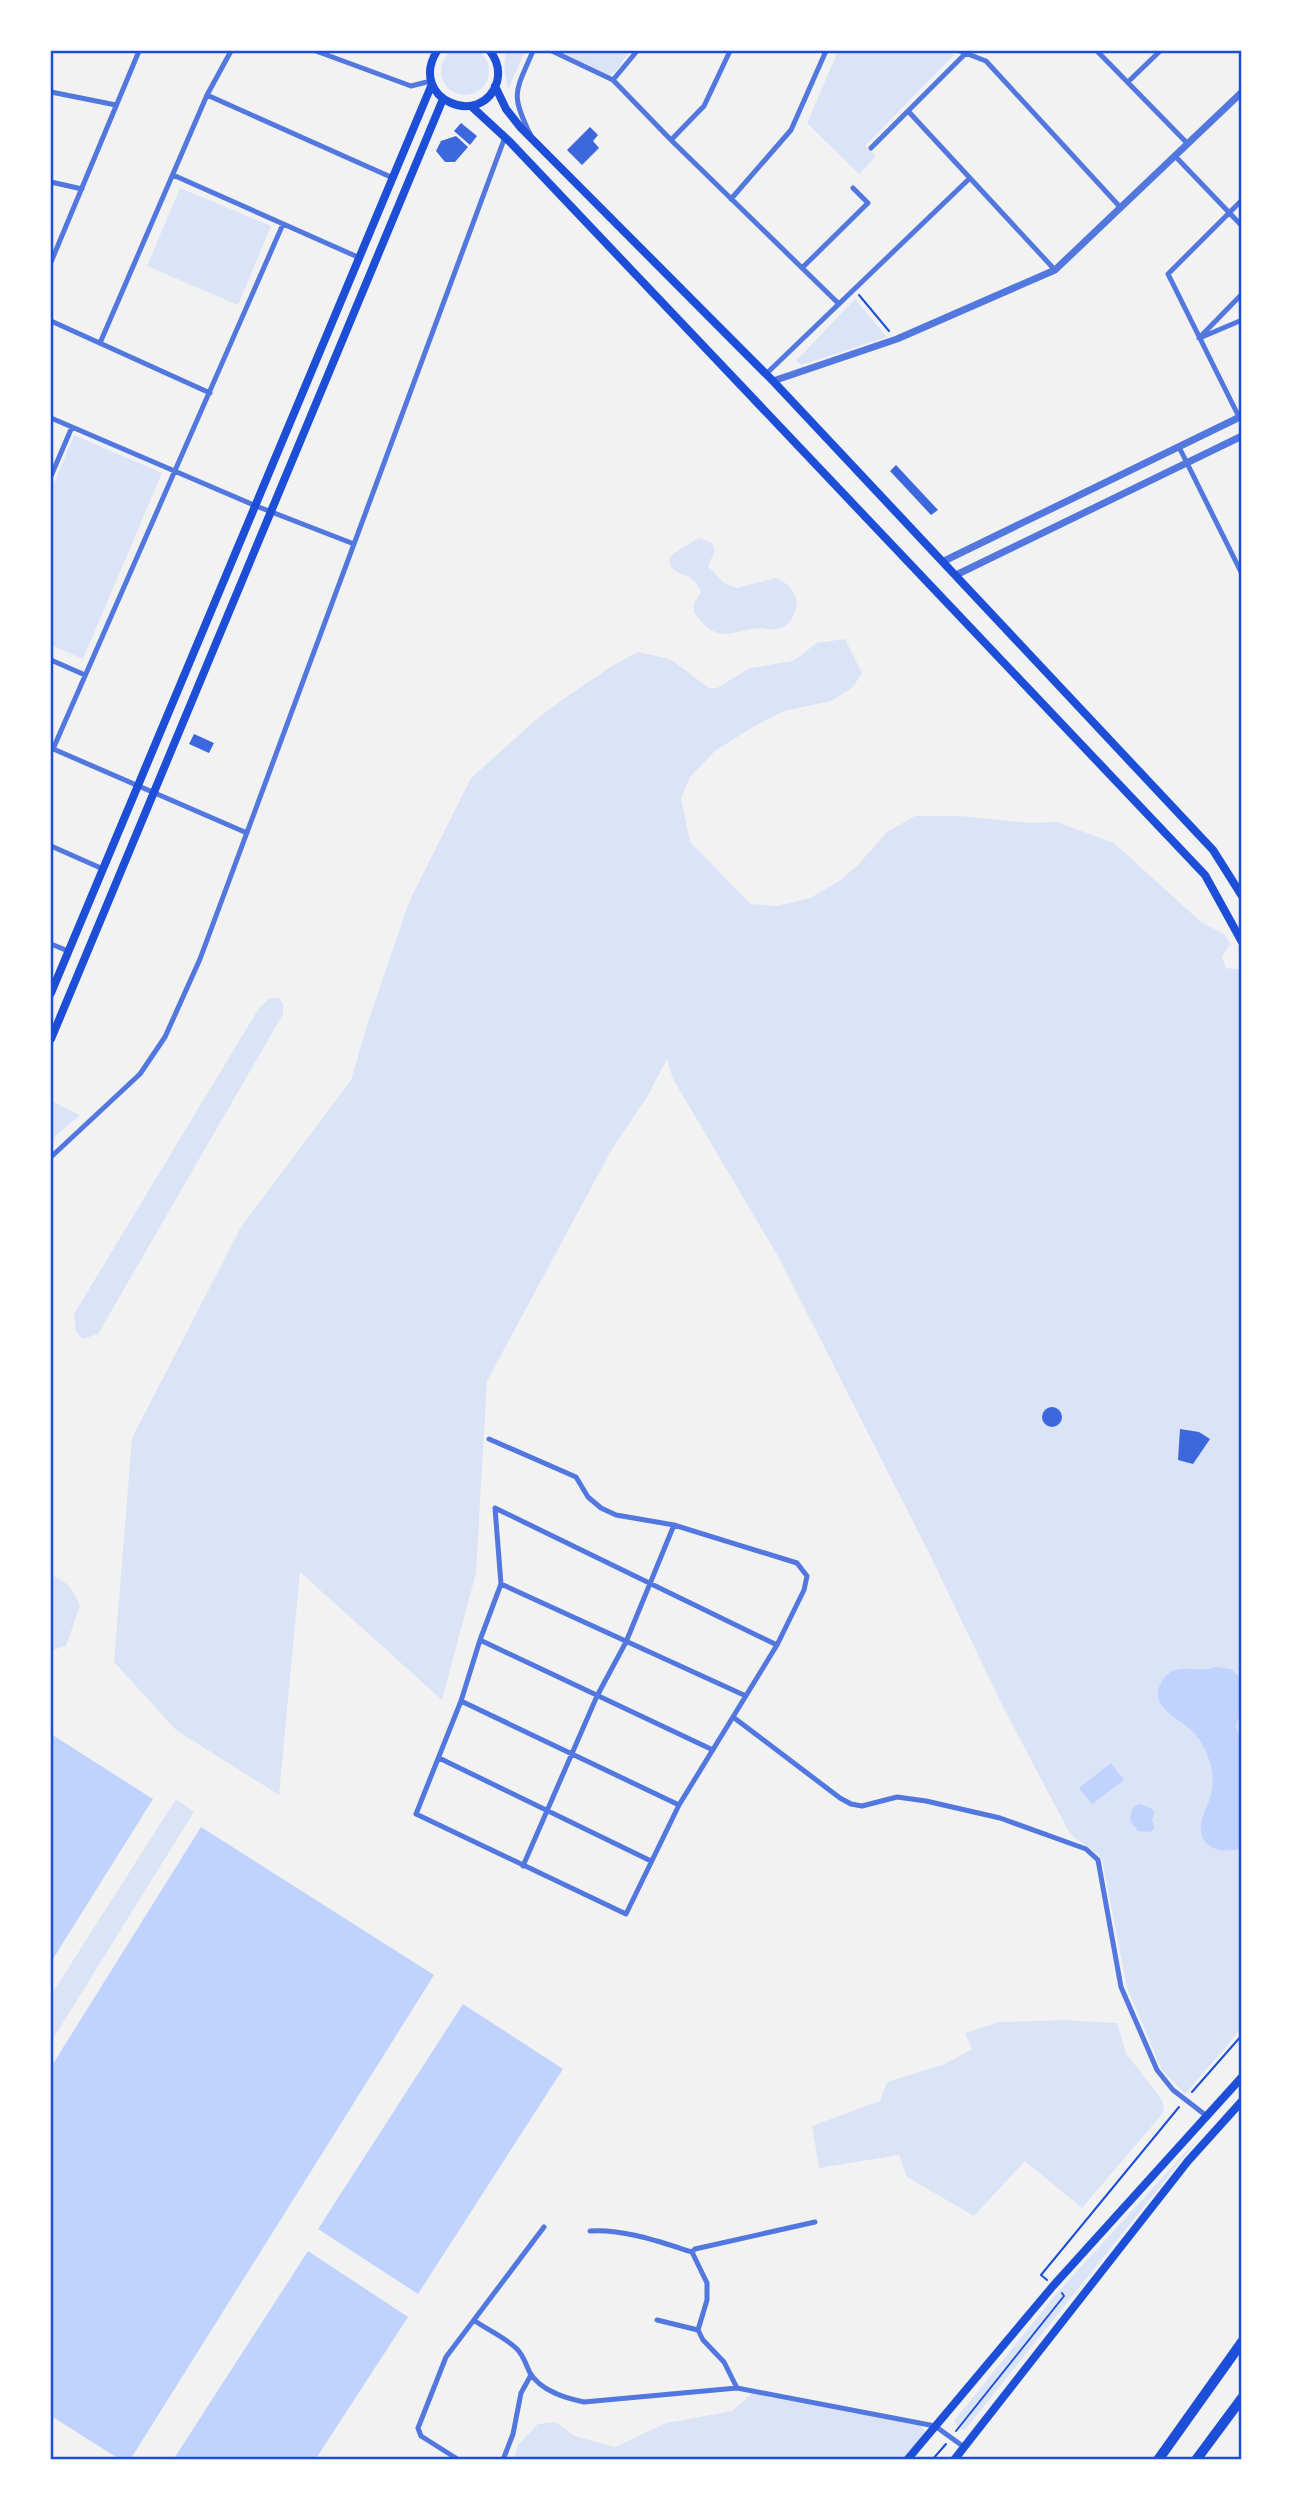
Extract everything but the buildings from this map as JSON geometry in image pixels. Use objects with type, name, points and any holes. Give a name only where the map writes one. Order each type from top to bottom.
[{"type":"highway","points":[[1158,2460],[1242,2342]]},
{"type":"highway","points":[[1196,2460],[1242,2398]]},
{"type":"main road","points":[[51,993],[393,178],[431,83],[432,53]]},
{"type":"main road","points":[[431,83],[443,99],[452,104],[471,106],[482,102],[495,86],[498,66],[494,53]]},
{"type":"main road","points":[[495,86],[514,120],[534,142],[773,381],[1213,850],[1242,896]]},
{"type":"main road","points":[[51,1039],[443,99]]},
{"type":"main road","points":[[471,106],[505,137],[1205,875],[1242,942]]},
{"type":"main road","points":[[908,2460],[1053,2286],[1208,2118],[1242,2077]]},
{"type":"main road","points":[[954,2460],[1188,2161],[1242,2101]]},
{"type":"street","points":[[51,262],[139,51]]},
{"type":"street","points":[[100,343],[207,95],[231,51]]},
{"type":"street","points":[[316,51],[411,86],[431,83]]},
{"type":"street","points":[[533,51],[518,87],[516,100],[534,142]]},
{"type":"street","points":[[552,51],[613,80],[671,141],[839,304]]},
{"type":"street","points":[[613,80],[638,51]]},
{"type":"street","points":[[671,141],[704,106],[730,51]]},
{"type":"street","points":[[731,199],[791,130],[826,51]]},
{"type":"street","points":[[1097,51],[1188,144]]},
{"type":"street","points":[[1129,81],[1160,51]]},
{"type":"street","points":[[872,148],[963,52],[986,61],[1121,208]]},
{"type":"street","points":[[51,92],[116,105]]},
{"type":"street","points":[[773,381],[897,340],[1055,270],[1242,92]]},
{"type":"street","points":[[207,95],[393,178]]},
{"type":"street","points":[[908,111],[1055,270]]},
{"type":"street","points":[[51,1157],[140,1074],[165,1037],[200,959],[505,137]]},
{"type":"street","points":[[1175,156],[1242,226]]},
{"type":"street","points":[[173,175],[359,258]]},
{"type":"street","points":[[766,374],[970,178]]},
{"type":"street","points":[[51,182],[82,189]]},
{"type":"street","points":[[802,268],[868,203],[853,188]]},
{"type":"street","points":[[944,561],[1241,417],[1167,274],[1242,200]]},
{"type":"street","points":[[247,833],[52,749],[283,224]]},
{"type":"street","points":[[1199,338],[1242,294]]},
{"type":"street","points":[[1199,338],[1242,320]]},
{"type":"street","points":[[51,321],[209,393]]},
{"type":"street","points":[[51,418],[256,506],[354,544]]},
{"type":"street","points":[[51,476],[72,426]]},
{"type":"street","points":[[956,575],[1242,436]]},
{"type":"street","points":[[1179,447],[1242,574]]},
{"type":"street","points":[[51,660],[85,675]]},
{"type":"street","points":[[51,846],[103,869]]},
{"type":"street","points":[[51,944],[68,951]]},
{"type":"street","points":[[489,1439],[576,1476],[588,1497],[601,1508],[616,1515],[674,1525],[797,1563],[807,1576],[804,1590],[777,1645],[679,1805],[626,1914],[416,1814],[461,1701],[501,1584],[495,1508],[777,1645]]},
{"type":"street","points":[[523,1866],[597,1696],[626,1642],[674,1525]]},
{"type":"street","points":[[501,1584],[746,1696]]},
{"type":"street","points":[[480,1640],[713,1750]]},
{"type":"street","points":[[461,1701],[679,1805]]},
{"type":"street","points":[[733,1717],[851,1804],[862,1806],[897,1797],[926,1801],[1000,1818],[1093,1853],[1098,1860],[1121,1987],[1157,2070],[1164,2082],[1208,2118]]},
{"type":"street","points":[[439,1758],[651,1861]]},
{"type":"street","points":[[692,2252],[695,2249],[815,2222]]},
{"type":"street","points":[[458,2460],[421,2436],[418,2428],[446,2357],[544,2227]]},
{"type":"street","points":[[590,2231],[606,2230],[692,2252],[707,2283],[707,2300],[698,2330],[703,2340],[724,2362],[737,2388]]},
{"type":"street","points":[[657,2320],[698,2330]]},
{"type":"street","points":[[475,2321],[517,2349],[526,2360],[531,2375],[549,2390],[584,2402],[737,2388],[935,2426],[964,2447]]},
{"type":"street","points":[[503,2460],[513,2434],[521,2393],[531,2375]]},
{"type":"path","points":[[854,290],[897,340]]},
{"type":"path","points":[[932,2460],[1064,2296],[1041,2275],[1185,2099],[1242,2035]]},
{"type":"shaded area","points":[[465,47],[482,54],[489,71],[482,88],[465,95],[448,88],[441,71],[448,54]]},
{"type":"shaded area","points":[[506,51],[525,51],[508,90],[504,66]]},
{"type":"shaded area","points":[[559,51],[630,51],[616,71],[609,75]]},
{"type":"shaded area","points":[[838,51],[947,51],[954,55],[865,146],[876,156],[859,174],[807,123]]},
{"type":"shaded area","points":[[180,188],[271,226],[238,305],[147,266]]},
{"type":"shaded area","points":[[855,299],[887,337],[801,365],[796,361]]},
{"type":"shaded area","points":[[74,435],[162,473],[83,659],[51,645],[51,491]]},
{"type":"shaded area","points":[[699,538],[712,543],[715,551],[708,566],[724,583],[737,588],[776,578],[787,584],[794,593],[797,604],[789,623],[779,629],[756,628],[723,634],[714,632],[704,624],[694,612],[694,603],[701,592],[693,580],[674,570],[669,560],[673,554]]},
{"type":"shaded area","points":[[845,639],[862,673],[853,687],[831,701],[784,711],[715,751],[690,777],[681,798],[690,842],[751,904],[777,906],[810,898],[838,882],[857,866],[887,832],[915,816],[1057,822],[1114,843],[1201,922],[1224,934],[1230,944],[1222,957],[1226,968],[1242,970],[1242,2028],[1185,2094],[1162,2070],[1127,1988],[1102,1860],[1068,1830],[1002,1705],[930,1555],[779,1258],[673,1079],[667,1059],[647,1097],[612,1149],[487,1381],[476,1573],[442,1700],[300,1572],[279,1795],[176,1730],[114,1662],[132,1438],[241,1227],[351,1080],[409,902],[471,778],[538,718],[612,666],[638,652],[670,659],[709,688],[717,688],[750,668],[793,661],[817,643]]},
{"type":"shaded area","points":[[270,998],[279,998],[283,1004],[283,1014],[98,1334],[83,1339],[76,1331],[74,1314],[259,1008]]},
{"type":"shaded area","points":[[51,1101],[80,1115],[51,1140]]},
{"type":"shaded area","points":[[51,1575],[69,1587],[80,1606],[66,1646],[53,1650],[51,1649]]},
{"type":"shaded area","points":[[176,1799],[194,1812],[51,2042],[51,1995]]},
{"type":"shaded area","points":[[1063,2020],[1117,2023],[1126,2053],[1162,2100],[1164,2108],[1162,2114],[1082,2208],[1025,2161],[974,2216],[907,2177],[899,2155],[819,2168],[812,2126],[880,2101],[887,2082],[945,2064],[972,2049],[965,2033],[999,2022]]},
{"type":"shaded area","points":[[1203,2133],[965,2430],[959,2429],[954,2421],[1056,2294]]},
{"type":"shaded area","points":[[753,2393],[920,2425],[926,2432],[905,2460],[514,2460],[518,2445],[538,2424],[555,2422],[575,2436],[615,2447],[666,2423],[732,2411]]},
{"type":"water","points":[[1180,1669],[1231,1669],[1242,1679],[1243,1704],[1236,1726],[1242,1739],[1242,1848],[1235,1850],[1220,1850],[1208,1845],[1204,1840],[1201,1833],[1202,1820],[1210,1798],[1211,1766],[1199,1739],[1166,1710],[1158,1697],[1158,1690],[1167,1674]]},
{"type":"water","points":[[51,1734],[153,1799],[51,1962]]},
{"type":"water","points":[[1111,1763],[1124,1780],[1092,1804],[1079,1788]]},
{"type":"water","points":[[1141,1804],[1155,1813],[1152,1820],[1154,1829],[1150,1832],[1138,1831],[1131,1822],[1132,1810]]},
{"type":"water","points":[[201,1827],[434,1975],[130,2460],[121,2460],[51,2416],[51,2067]]},
{"type":"water","points":[[463,2004],[563,2069],[418,2294],[318,2229]]},
{"type":"water","points":[[308,2251],[408,2317],[315,2460],[173,2460]]}]
